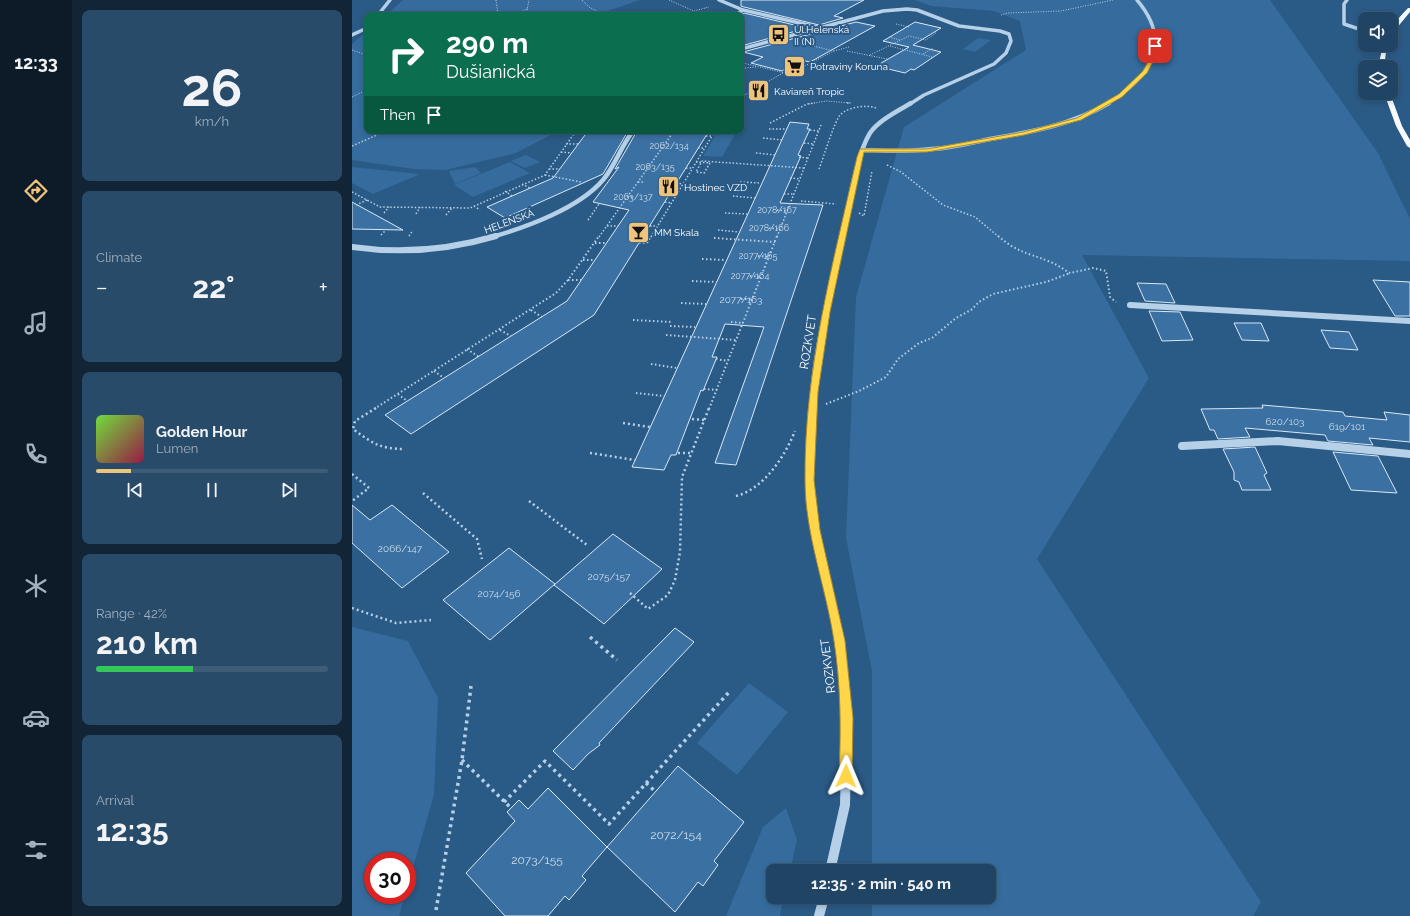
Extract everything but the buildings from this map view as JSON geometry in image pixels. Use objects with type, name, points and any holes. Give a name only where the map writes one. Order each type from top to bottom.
[{"type":"main road","points":[[1398,22],[1410,9]]},
{"type":"main road","points":[[1390,100],[1399,126],[1410,146]]},
{"type":"street","points":[[380,12],[390,0]]},
{"type":"street","points":[[719,0],[743,10],[819,27]]},
{"type":"street","points":[[862,150],[927,150],[1024,134],[1079,119],[1120,96],[1145,72],[1154,54],[1156,38],[1154,27],[1149,16],[1137,0]]},
{"type":"street","points":[[1347,0],[1344,4],[1344,24],[1358,29]]},
{"type":"street","name":"ROZKVET","points":[[819,27],[883,11],[907,9],[928,13],[959,26],[1000,31],[1009,34],[1012,41],[1006,53],[994,64],[924,95],[885,119],[870,133],[860,157],[826,312],[814,392],[810,480],[814,523],[840,641],[847,718],[845,805],[832,864]]},
{"type":"street","points":[[744,48],[819,27]]},
{"type":"street","points":[[352,35],[364,29]]},
{"type":"street","name":"HELENSKÁ","points":[[352,247],[394,252],[451,247],[475,242],[532,223],[571,205],[592,191],[603,181],[630,134]]},
{"type":"street","points":[[1130,305],[1410,321]]},
{"type":"street","points":[[1182,446],[1278,441],[1410,454]]},
{"type":"street","points":[[819,916],[822,904]]},
{"type":"path","points":[[496,0],[498,12]]},
{"type":"path","points":[[527,12],[529,0]]},
{"type":"path","points":[[582,0],[589,7],[598,12]]},
{"type":"path","points":[[671,0],[694,11],[714,6]]},
{"type":"path","points":[[1001,15],[1008,13],[1061,11],[1112,0]]},
{"type":"path","points":[[522,12],[529,8]]},
{"type":"path","points":[[870,55],[909,36],[926,40],[936,33],[932,32]]},
{"type":"path","points":[[889,37],[900,40]]},
{"type":"path","points":[[803,44],[834,51]]},
{"type":"path","points":[[890,46],[932,57]]},
{"type":"path","points":[[744,63],[789,74],[834,51],[849,47]]},
{"type":"path","points":[[923,55],[933,48]]},
{"type":"path","points":[[352,50],[364,54]]},
{"type":"path","points":[[847,51],[887,59]]},
{"type":"path","points":[[745,68],[758,66]]},
{"type":"path","points":[[744,95],[783,73]]},
{"type":"path","points":[[769,78],[773,79]]},
{"type":"path","points":[[754,86],[758,87]]},
{"type":"path","points":[[352,97],[364,91]]},
{"type":"path","points":[[770,123],[807,104],[826,101],[851,103]]},
{"type":"path","points":[[819,169],[840,115],[848,109],[870,106],[878,109],[878,112],[872,116],[885,119]]},
{"type":"path","points":[[630,593],[648,609],[670,594],[678,569],[679,496],[682,477],[821,125]]},
{"type":"path","points":[[769,129],[787,129]]},
{"type":"path","points":[[810,130],[819,131]]},
{"type":"path","points":[[352,146],[379,134]]},
{"type":"path","points":[[352,192],[380,207],[470,208],[545,174],[574,134]]},
{"type":"path","points":[[352,423],[556,293],[583,260],[672,134]]},
{"type":"path","points":[[706,136],[712,136]]},
{"type":"path","points":[[639,243],[647,244],[712,136]]},
{"type":"path","points":[[763,138],[782,140]]},
{"type":"path","points":[[804,143],[814,144]]},
{"type":"path","points":[[566,144],[578,144]]},
{"type":"path","points":[[664,146],[669,146]]},
{"type":"path","points":[[698,148],[704,148]]},
{"type":"path","points":[[849,209],[864,216],[873,160],[877,151]]},
{"type":"path","points":[[561,152],[572,153]]},
{"type":"path","points":[[756,153],[775,155]]},
{"type":"path","points":[[799,157],[808,158]]},
{"type":"path","points":[[873,160],[901,172],[943,205],[975,217],[1011,246],[1028,255],[1049,261],[1070,272]]},
{"type":"path","points":[[696,162],[710,164],[704,173],[696,172],[702,161],[804,168]]},
{"type":"path","points":[[650,166],[655,167]]},
{"type":"path","points":[[686,168],[692,168]]},
{"type":"path","points":[[549,169],[560,169]]},
{"type":"path","points":[[545,174],[583,182]]},
{"type":"path","points":[[790,178],[800,179]]},
{"type":"path","points":[[638,182],[644,182]]},
{"type":"path","points":[[740,182],[761,183]]},
{"type":"path","points":[[676,183],[683,184]]},
{"type":"path","points":[[522,184],[530,188]]},
{"type":"path","points":[[506,191],[512,196]]},
{"type":"path","points":[[784,194],[794,194]]},
{"type":"path","points":[[733,196],[755,198]]},
{"type":"path","points":[[627,197],[633,197]]},
{"type":"path","points":[[356,205],[368,200]]},
{"type":"path","points":[[800,201],[835,203]]},
{"type":"path","points":[[665,202],[672,203]]},
{"type":"path","points":[[588,220],[599,204]]},
{"type":"path","points":[[474,206],[480,210]]},
{"type":"path","points":[[384,214],[390,207]]},
{"type":"path","points":[[416,214],[421,207]]},
{"type":"path","points":[[446,215],[452,207]]},
{"type":"path","points":[[777,210],[787,211]]},
{"type":"path","points":[[724,213],[747,214]]},
{"type":"path","points":[[607,226],[618,226]]},
{"type":"path","points":[[650,226],[657,226]]},
{"type":"path","points":[[770,228],[780,229]]},
{"type":"path","points":[[718,230],[739,232]]},
{"type":"path","points":[[714,238],[775,242]]},
{"type":"path","points":[[595,243],[607,243]]},
{"type":"path","points":[[758,256],[769,257]]},
{"type":"path","points":[[702,258],[726,260]]},
{"type":"path","points":[[583,260],[595,260]]},
{"type":"path","points":[[736,496],[747,493],[763,478],[791,442],[798,422],[813,411],[859,391],[886,377],[898,359],[919,343],[932,338],[956,318],[972,310],[979,302],[993,294],[1046,282],[1070,272],[1100,267],[1106,271],[1110,297],[1116,302],[1130,305]]},
{"type":"path","points":[[750,276],[761,277]]},
{"type":"path","points":[[568,280],[581,280]]},
{"type":"path","points":[[692,280],[716,282]]},
{"type":"path","points":[[741,298],[752,299]]},
{"type":"path","points":[[681,303],[706,304]]},
{"type":"path","points":[[531,310],[542,317]]},
{"type":"path","points":[[632,320],[672,322]]},
{"type":"path","points":[[731,322],[743,323]]},
{"type":"path","points":[[670,326],[695,327]]},
{"type":"path","points":[[500,330],[511,336]]},
{"type":"path","points":[[666,335],[736,340]]},
{"type":"path","points":[[467,349],[479,357]]},
{"type":"path","points":[[716,360],[728,361]]},
{"type":"path","points":[[651,364],[677,368]]},
{"type":"path","points":[[434,371],[444,378]]},
{"type":"path","points":[[704,389],[717,390]]},
{"type":"path","points":[[636,392],[664,396]]},
{"type":"path","points":[[398,394],[407,401]]},
{"type":"path","points":[[692,419],[705,420]]},
{"type":"path","points":[[355,421],[353,429],[376,447],[389,450],[405,449]]},
{"type":"path","points":[[623,423],[650,427]]},
{"type":"path","points":[[678,452],[692,454]]},
{"type":"path","points":[[590,453],[635,460]]},
{"type":"path","points":[[352,474],[369,488],[352,501]]},
{"type":"path","points":[[423,493],[462,524],[477,539],[482,559]]},
{"type":"path","points":[[529,501],[587,545]]},
{"type":"path","points":[[352,608],[396,623],[431,620]]},
{"type":"path","points":[[590,637],[617,660]]},
{"type":"path","points":[[436,910],[462,760],[471,686]]},
{"type":"path","points":[[504,802],[545,761],[610,824],[731,690]]},
{"type":"path","points":[[462,760],[511,808]]},
{"type":"path","points":[[646,783],[656,792]]},
{"type":"shaded area","points":[[403,0],[640,0],[605,12],[389,12]]},
{"type":"shaded area","points":[[915,0],[1270,0],[1378,153],[1410,219],[1410,261],[1082,255],[1149,378],[1037,559],[1261,902],[1253,916],[872,916],[872,904],[996,904],[996,864],[872,864],[872,671],[846,538],[856,297],[904,127],[1026,50],[1020,21],[994,11],[931,6]]},
{"type":"shaded area","points":[[364,34],[364,134],[552,134],[516,153],[445,170],[414,169],[352,160],[352,44]]},
{"type":"shaded area","points":[[978,38],[991,40],[975,52],[963,49]]},
{"type":"shaded area","points":[[716,134],[735,134],[722,157],[703,156]]},
{"type":"shaded area","points":[[526,155],[540,162],[525,168],[511,161]]},
{"type":"shaded area","points":[[510,162],[530,173],[473,197],[454,185]]},
{"type":"shaded area","points":[[352,167],[420,174],[373,194],[352,183]]},
{"type":"shaded area","points":[[475,167],[481,173],[455,184],[449,171]]},
{"type":"shaded area","points":[[352,627],[408,641],[438,698],[434,795],[416,857],[416,852],[364,852],[364,904],[402,904],[399,916],[352,916]]},
{"type":"shaded area","points":[[749,683],[788,712],[737,775],[697,743]]},
{"type":"shaded area","points":[[786,808],[797,840],[792,864],[766,864],[766,904],[783,904],[780,916],[726,916],[763,827]]},
{"type":"place","name":"Ul.Helenská II (N)","points":[[779,35]]},
{"type":"place","name":"Potraviny Koruna","points":[[795,66]]},
{"type":"place","name":"Kaviareň Tropic","points":[[759,91]]},
{"type":"place","name":"Hostinec VZD","points":[[668,187]]},
{"type":"place","name":"MM Skala","points":[[639,232]]},
{"type":"route","points":[[846,776],[847,718],[840,641],[815,530],[810,480],[814,392],[826,312],[862,150],[927,150],[1024,134],[1079,119],[1120,96],[1145,72],[1154,54],[1155,46]]}]
